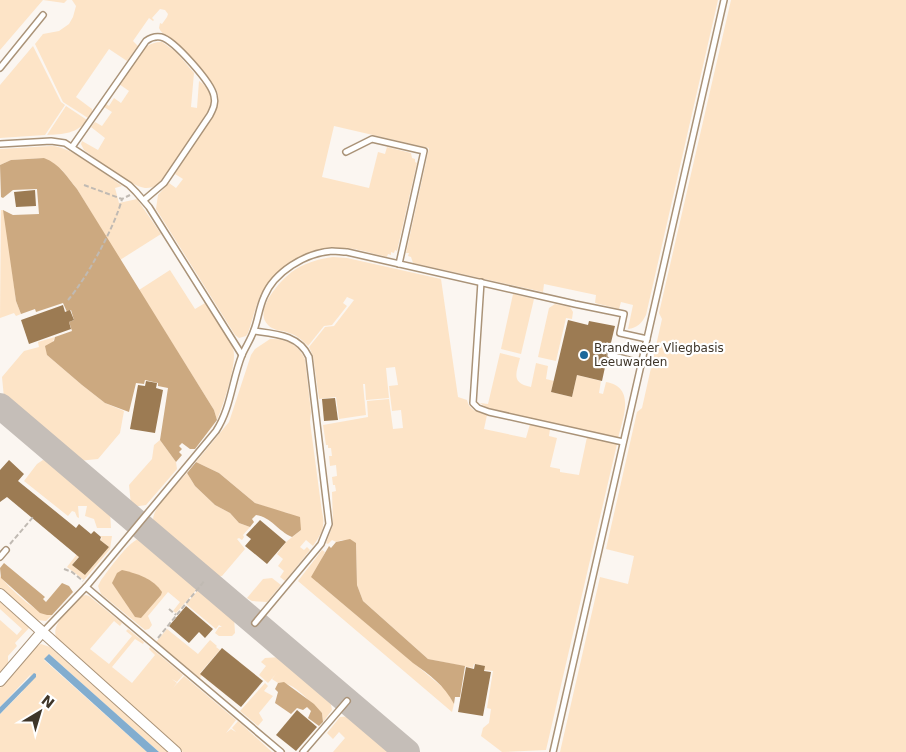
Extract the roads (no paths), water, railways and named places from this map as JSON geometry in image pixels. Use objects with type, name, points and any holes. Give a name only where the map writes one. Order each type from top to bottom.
[{"type":"street","points":[[0,594],[176,752]]},
{"type":"street","points":[[0,681],[42,632]]},
{"type":"lane","points":[[553,752],[724,0]]},
{"type":"lane","points":[[0,68],[43,15]]},
{"type":"lane","points":[[72,147],[146,40],[160,37],[173,44],[209,85],[215,97],[215,104],[164,183],[144,200]]},
{"type":"lane","points":[[346,152],[372,139],[424,151],[399,264]]},
{"type":"lane","points":[[0,144],[59,142],[72,147],[136,192],[144,200],[242,355]]},
{"type":"lane","points":[[42,632],[86,587],[216,431],[227,410],[242,355],[254,331],[264,297],[283,272],[303,259],[332,251],[347,252],[624,314],[620,333],[647,339]]},
{"type":"lane","points":[[481,282],[473,403],[478,408],[489,412],[623,442]]},
{"type":"lane","points":[[254,331],[288,336],[306,349],[309,358],[329,524],[321,544],[255,623]]},
{"type":"lane","points":[[610,355],[641,363]]},
{"type":"lane","points":[[0,557],[6,550]]},
{"type":"lane","points":[[86,587],[281,752]]},
{"type":"lane","points":[[303,752],[347,701]]},
{"type":"water","points":[[49,654],[159,752],[147,752],[44,659]]},
{"type":"water","points":[[34,673],[36,677],[0,714],[0,707]]},
{"type":"place","name":"Brandweer Vliegbasis Leeuwarden","points":[[584,355]]}]
